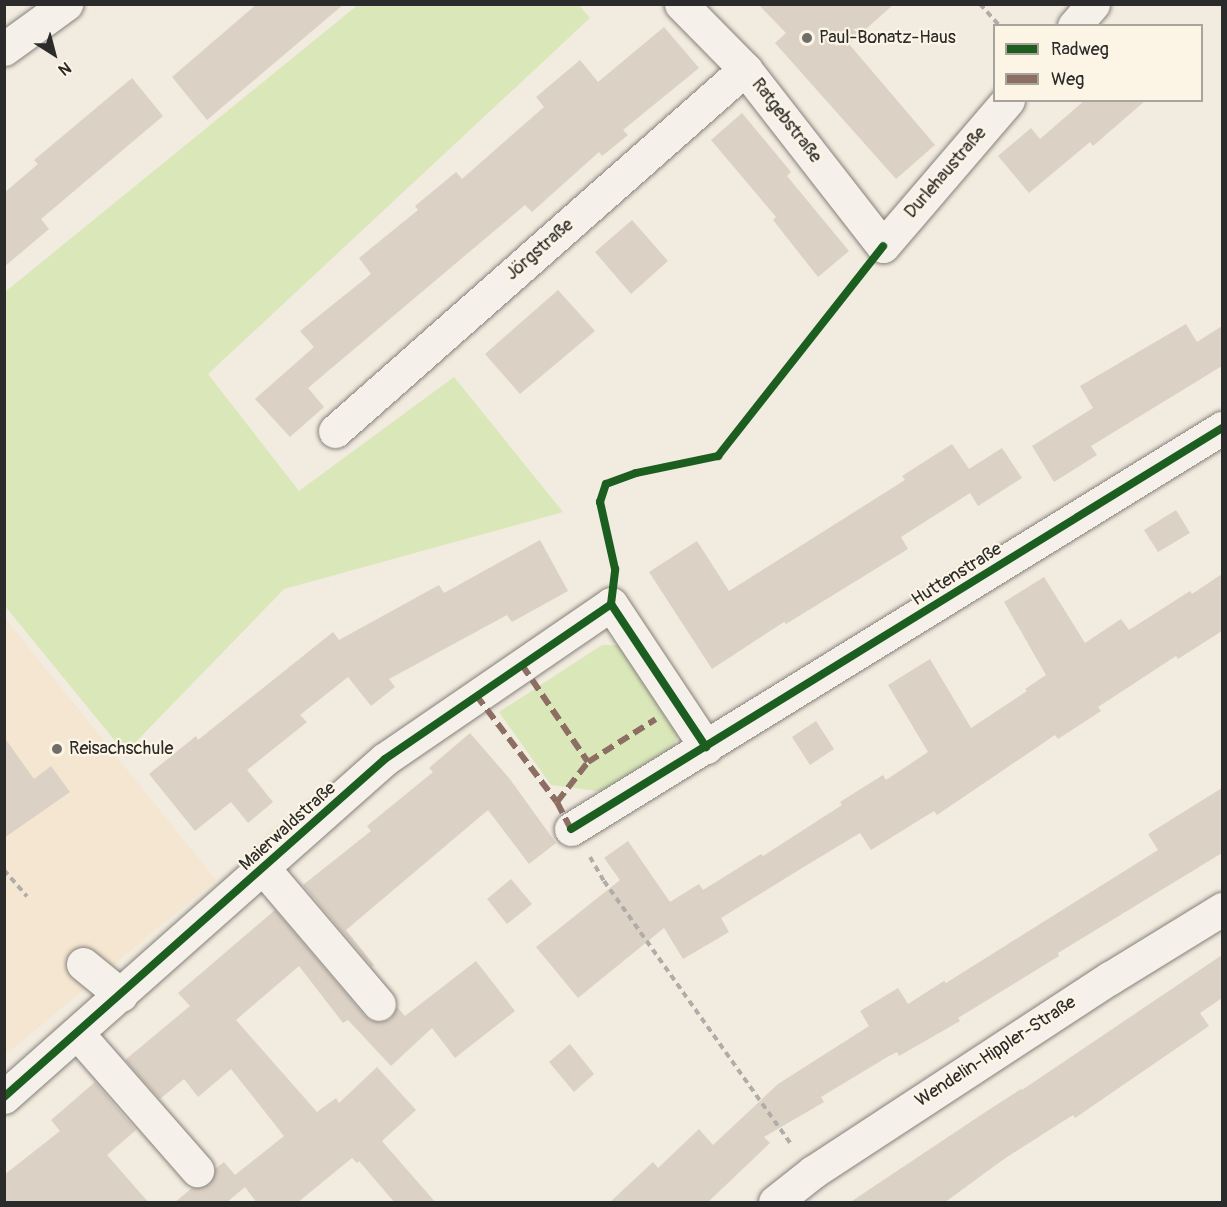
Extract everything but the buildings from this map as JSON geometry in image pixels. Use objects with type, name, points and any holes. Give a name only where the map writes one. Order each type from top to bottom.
[{"type":"street","points":[[4,49],[66,4]]},
{"type":"street","name":"Ratgebstraße","points":[[681,4],[745,69],[883,246]]},
{"type":"street","points":[[1076,24],[1093,4]]},
{"type":"street","name":"Jörgstraße","points":[[335,431],[745,69]]},
{"type":"street","name":"Durlehaustraße","points":[[883,246],[1006,102]]},
{"type":"street","name":"Huttenstraße","points":[[578,839],[706,747],[1222,428]]},
{"type":"street","name":"Maierwaldstraße","points":[[4,1097],[264,869],[385,759],[611,604],[706,747]]},
{"type":"street","points":[[264,869],[379,1004]]},
{"type":"street","name":"Wendelin-Hippler-Straße","points":[[775,1203],[842,1153],[1110,978],[1222,909]]},
{"type":"street","points":[[83,964],[121,995]]},
{"type":"street","points":[[78,1034],[196,1170]]},
{"type":"path","points":[[980,4],[998,24]]},
{"type":"path","points":[[578,839],[604,881],[791,1145]]},
{"type":"path","points":[[4,870],[27,896]]},
{"type":"shaded area","name":"Reisachschule","points":[[4,617],[216,880],[5,1055],[4,1055]]},
{"type":"green space","points":[[359,4],[579,5],[590,18],[208,374],[299,491],[454,377],[563,512],[284,589],[125,753],[5,606],[5,292]]},
{"type":"green space","points":[[602,645],[617,645],[633,660],[678,735],[667,760],[613,793],[551,785],[499,712]]},
{"type":"marked path","points":[[522,665],[588,762]]},
{"type":"marked path","points":[[476,695],[557,802],[571,829]]},
{"type":"marked path","points":[[557,802],[588,762],[656,719]]},
{"type":"cycle path","points":[[611,604],[615,569],[600,502],[606,484],[636,473],[718,456],[883,246]]},
{"type":"cycle path","points":[[571,829],[1222,428]]},
{"type":"cycle path","points":[[611,604],[706,747]]},
{"type":"cycle path","points":[[4,1097],[385,759],[611,604]]},
{"type":"place","name":"Paul-Bonatz-Haus","points":[[807,38]]},
{"type":"place","name":"Reisachschule","points":[[57,749]]}]
